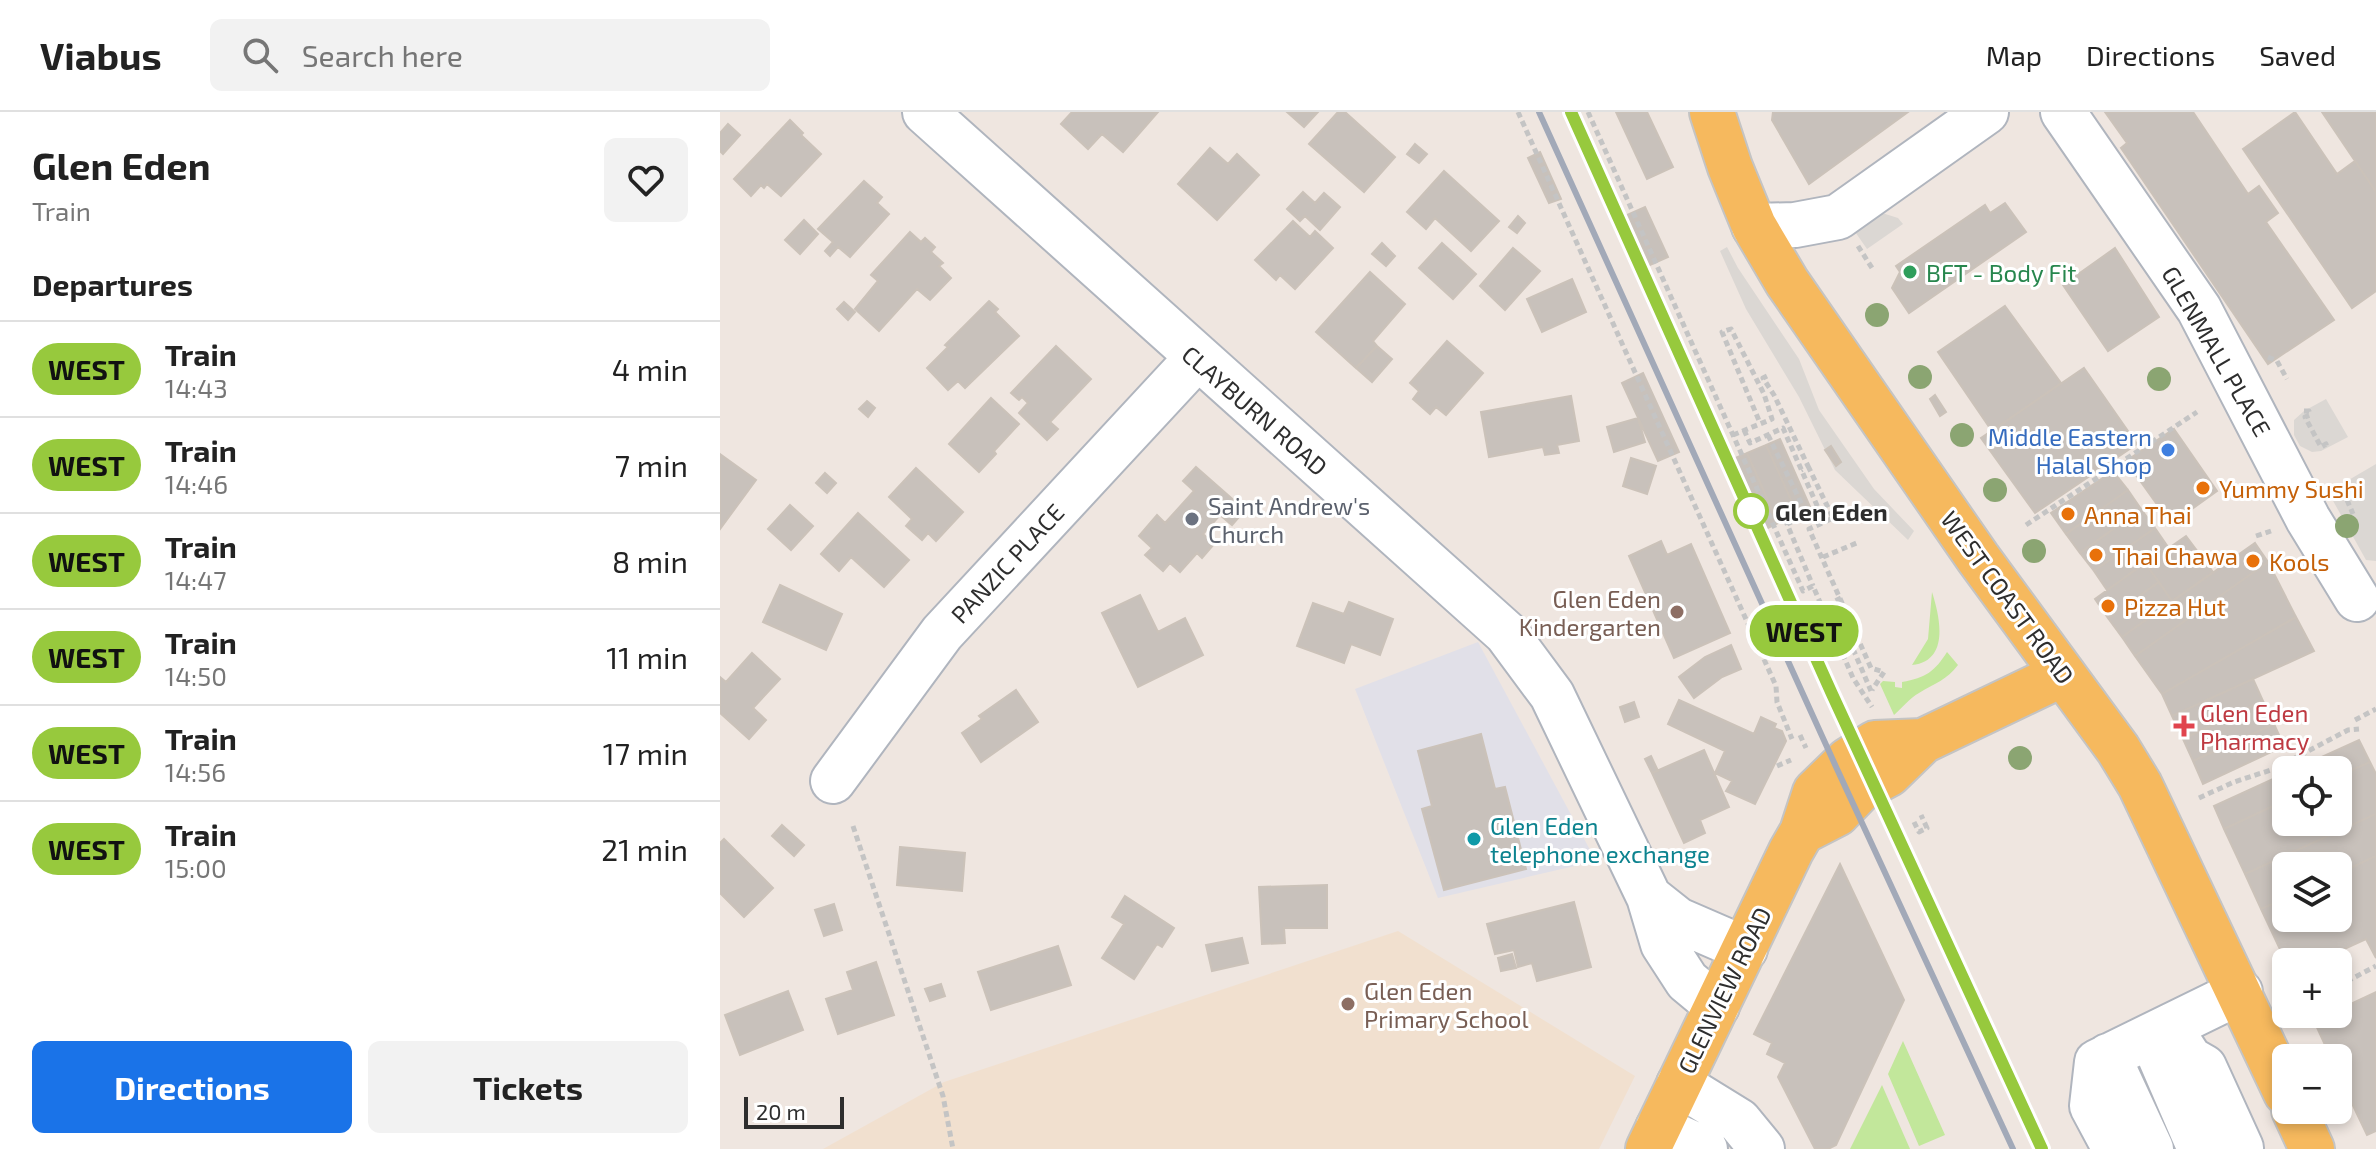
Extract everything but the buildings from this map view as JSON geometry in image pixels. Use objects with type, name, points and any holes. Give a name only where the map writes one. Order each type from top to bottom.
[{"type":"main road","name":"WEST COAST ROAD","points":[[1712,112],[1754,226],[1787,282],[1985,568],[2118,749],[2140,785],[2272,1062]]},
{"type":"main road","name":"GLENVIEW ROAD","points":[[1653,1139],[1802,832],[1837,814],[1861,789],[1889,774],[1923,741],[2063,674]]},
{"type":"main road","points":[[2300,1124],[2312,1149]]},
{"type":"street","name":"CLAYBURN ROAD","points":[[925,112],[1470,599],[1521,650],[1552,695],[1649,897],[1658,930],[1676,967],[1687,981],[1717,1006]]},
{"type":"street","points":[[1754,226],[1807,224],[1838,217],[1986,112]]},
{"type":"street","name":"GLENMALL PLACE","points":[[2063,112],[2199,309],[2308,519],[2357,599]]},
{"type":"street","name":"PANZIC PLACE","points":[[833,781],[942,633],[1197,358]]},
{"type":"street","name":"CLAYBURN ROAD","points":[[1649,897],[1678,920],[1745,949]]},
{"type":"street","points":[[2102,1059],[2240,992]]},
{"type":"street","points":[[2160,1031],[2190,1059],[2204,1067],[2241,1149]]},
{"type":"street","points":[[2160,1031],[2200,1149]]},
{"type":"street","points":[[2102,1059],[2092,1106],[2115,1149]]},
{"type":"street","points":[[2102,1059],[2151,1149]]},
{"type":"street","points":[[1679,1084],[1739,1121],[1762,1149]]},
{"type":"street","points":[[1653,1139],[1705,1149]]},
{"type":"path","points":[[1518,112],[1776,686],[1777,702],[1792,739]]},
{"type":"path","points":[[1588,112],[1803,591],[1813,586]]},
{"type":"path","points":[[1733,435],[1772,419],[1764,394],[1731,329],[1722,332],[1760,423]]},
{"type":"path","points":[[1756,382],[1765,377],[1833,518],[1809,529],[1871,668],[1884,672],[1872,690],[1865,694]]},
{"type":"path","points":[[2304,411],[2309,411],[2310,415],[2305,417],[2321,447],[2326,444],[2327,448]]},
{"type":"path","points":[[2026,525],[2197,412]]},
{"type":"path","points":[[1744,430],[1750,443],[1783,428],[1819,510],[1787,524],[1853,678],[1870,703]]},
{"type":"path","points":[[1768,435],[1807,515]]},
{"type":"path","points":[[1801,470],[1808,466]]},
{"type":"path","points":[[2345,481],[2349,489],[2347,500],[2357,521]]},
{"type":"path","points":[[1823,557],[1859,542]]},
{"type":"path","points":[[1841,598],[1833,602],[1872,690]]},
{"type":"path","points":[[2355,720],[2376,709]]},
{"type":"path","points":[[2199,798],[2274,769],[2348,730],[2359,729]]},
{"type":"path","points":[[1914,822],[1919,832],[1927,828],[1921,815]]},
{"type":"path","points":[[853,826],[943,1096],[953,1149]]},
{"type":"path","points":[[2352,979],[2376,966]]},
{"type":"shaded area","points":[[1879,212],[1898,218],[1903,224],[1867,249],[1851,226]]},
{"type":"shaded area","points":[[1727,247],[1799,359],[1819,410],[1874,489],[1914,531],[1908,540],[1835,470],[1799,397],[1746,309],[1720,251]]},
{"type":"shaded area","points":[[2326,399],[2348,437],[2321,451],[2312,452],[2300,446],[2294,435],[2294,420]]},
{"type":"shaded area","points":[[2376,464],[2376,561],[2366,560],[2332,499],[2335,488]]},
{"type":"shaded area","points":[[1478,642],[1596,861],[1438,898],[1355,689]]},
{"type":"shaded area","name":"Glen Eden Primary School","points":[[1398,931],[1635,1076],[1599,1149],[823,1149],[944,1082]]},
{"type":"green space","points":[[1932,592],[1938,613],[1937,647],[1924,662],[1912,665],[1928,639]]},
{"type":"green space","points":[[1947,652],[1958,665],[1954,670],[1916,695],[1894,715],[1880,684],[1883,681],[1895,682],[1895,687],[1902,688],[1902,682],[1924,676],[1934,669]]},
{"type":"green space","points":[[1903,1041],[1945,1135],[1919,1146],[1888,1074]]},
{"type":"green space","points":[[1882,1085],[1910,1149],[1850,1149]]},
{"type":"railway","points":[[1539,112],[2013,1149]]},
{"type":"railway","points":[[1571,112],[1842,716],[2042,1149]]},
{"type":"train","name":"WEST","points":[[1571,112],[1832,694],[2042,1149]]},
{"type":"place","name":"BFT - Body Fit","points":[[1910,272]]},
{"type":"place","name":"Middle Eastern Halal Shop","points":[[2168,450]]},
{"type":"place","name":"Yummy Sushi","points":[[2203,488]]},
{"type":"place","name":"Glen Eden","points":[[1751,511]]},
{"type":"place","name":"Anna Thai","points":[[2068,514]]},
{"type":"place","name":"Saint Andrew's Church","points":[[1192,519]]},
{"type":"place","name":"Thai Chawa","points":[[2096,555]]},
{"type":"place","name":"Kools","points":[[2253,561]]},
{"type":"place","name":"Pizza Hut","points":[[2108,606]]},
{"type":"place","name":"Glen Eden Kindergarten","points":[[1677,612]]},
{"type":"place","name":"Glen Eden Pharmacy","points":[[2184,726]]},
{"type":"place","name":"Glen Eden telephone exchange","points":[[1474,839]]},
{"type":"place","name":"Glen Eden Primary School","points":[[1348,1004]]}]
